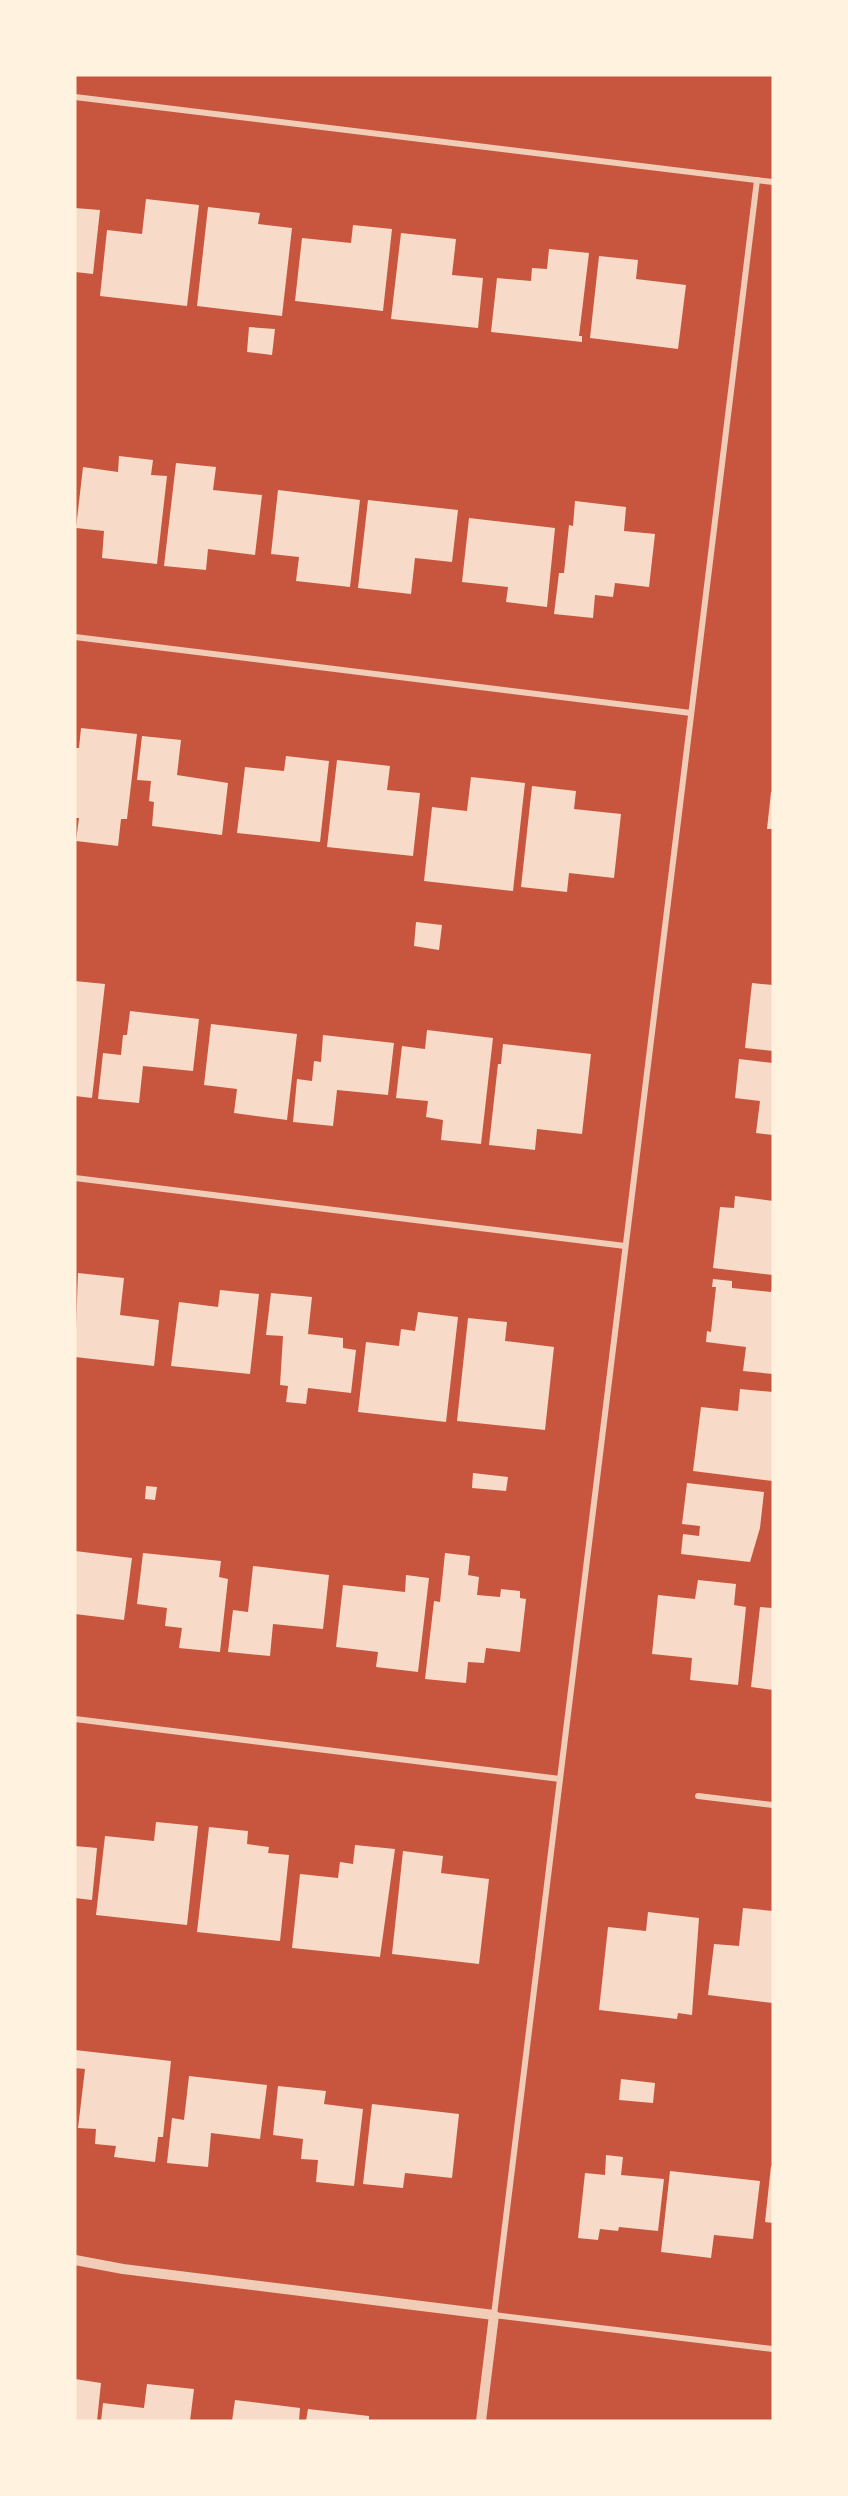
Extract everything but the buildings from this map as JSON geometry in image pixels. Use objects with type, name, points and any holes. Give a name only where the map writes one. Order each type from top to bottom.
[{"type":"street","points":[[75,97],[773,182]]},
{"type":"street","points":[[481,2421],[757,180]]},
{"type":"street","points":[[75,637],[691,713]]},
{"type":"street","points":[[75,1178],[625,1246]]},
{"type":"street","points":[[75,1719],[560,1779]]},
{"type":"street","points":[[698,1796],[773,1805]]},
{"type":"street","points":[[75,2260],[123,2269],[773,2349]]}]
